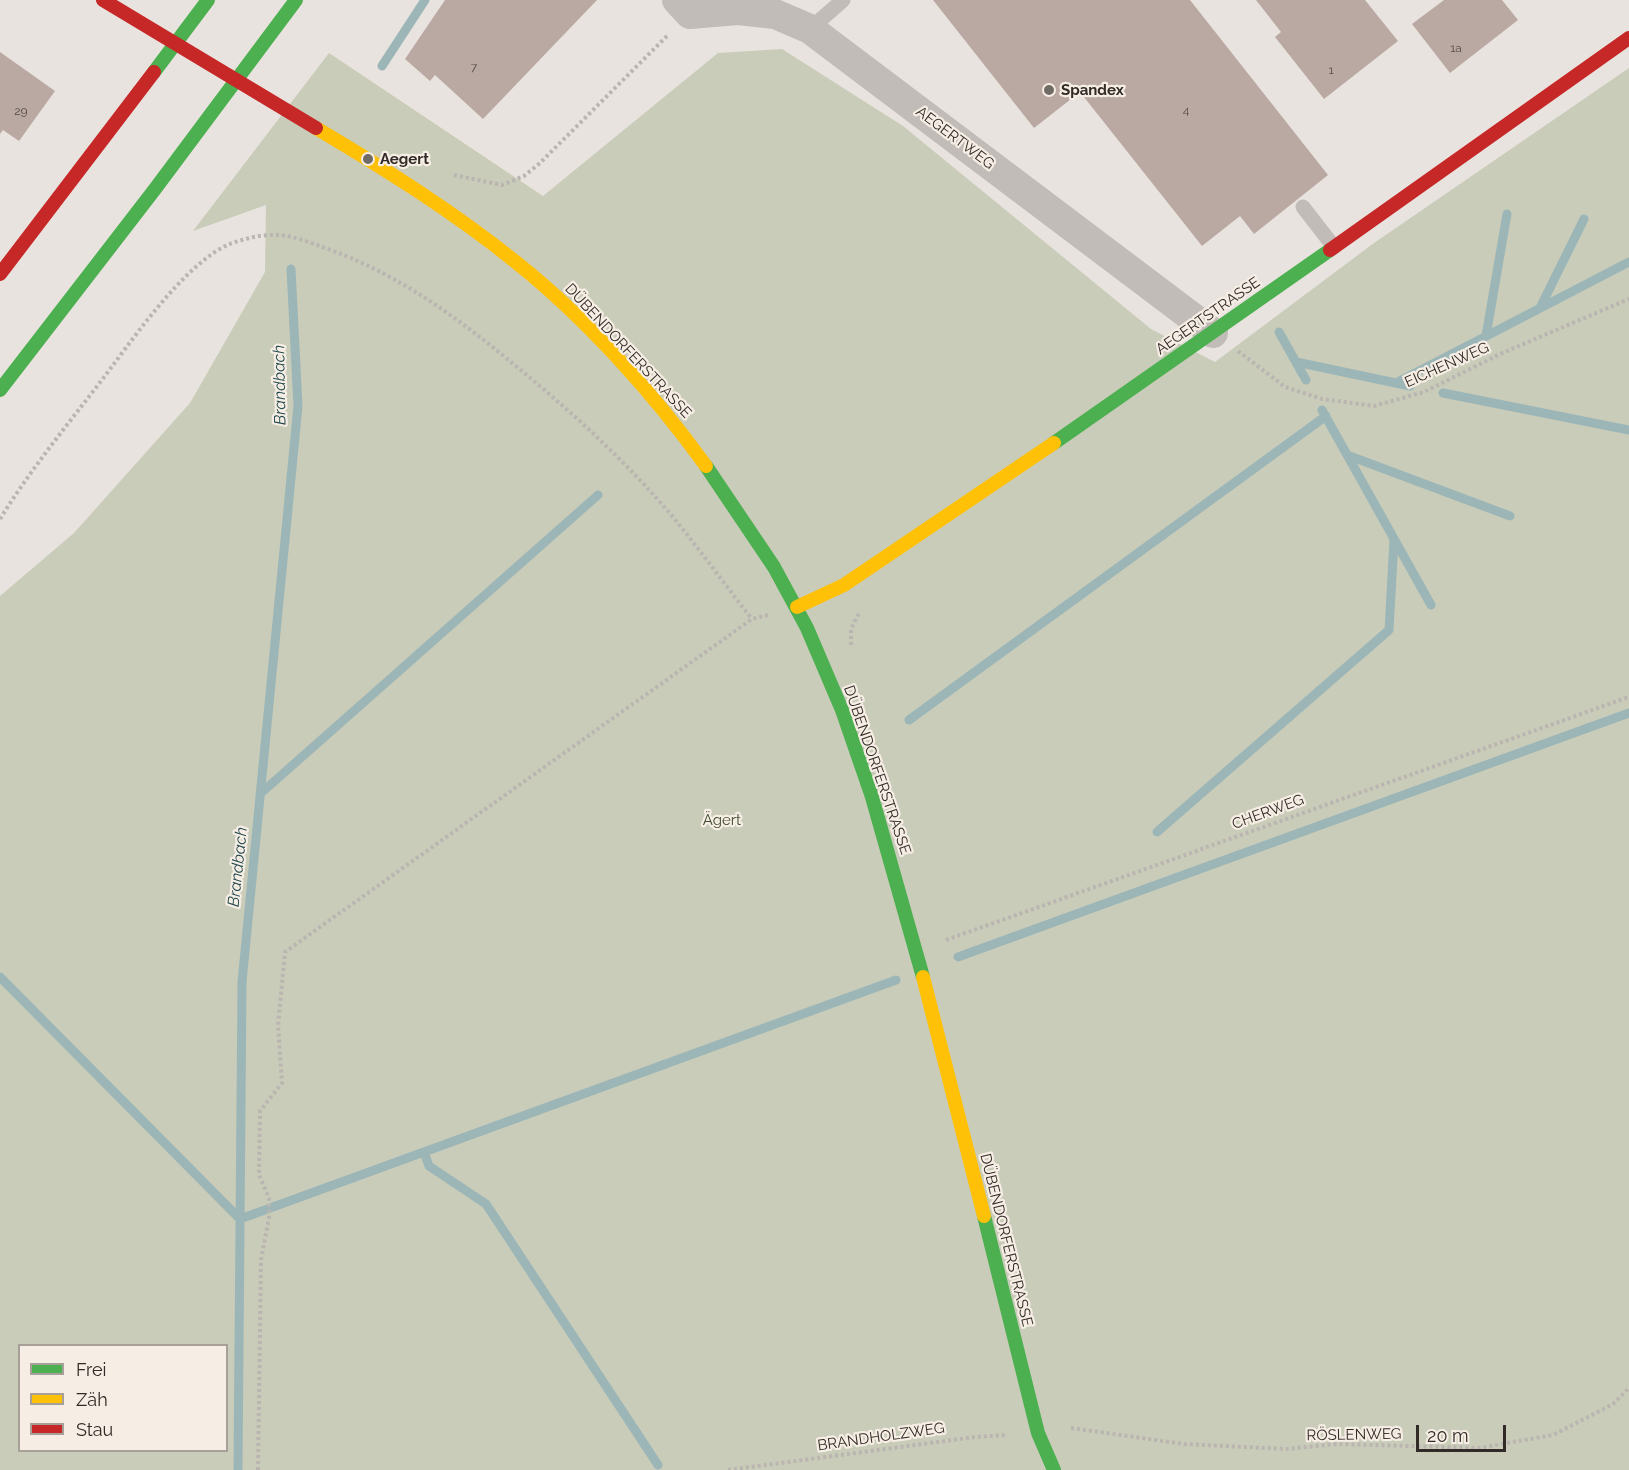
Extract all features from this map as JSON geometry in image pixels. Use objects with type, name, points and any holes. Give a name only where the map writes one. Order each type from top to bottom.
[{"type":"main road","name":"DÜBENDORFERSTRASSE","points":[[103,0],[430,199],[519,265],[559,300],[663,408],[704,460],[742,516],[797,607],[844,714],[883,832],[1038,1432],[1054,1470]]},
{"type":"main road","points":[[0,274],[208,0]]},
{"type":"main road","points":[[0,390],[156,189],[296,0]]},
{"type":"main road","name":"AEGERTSTRASSE","points":[[797,607],[844,585],[1146,380],[1629,38]]},
{"type":"street","name":"AEGERTWEG","points":[[684,7],[775,14],[810,29],[1213,333]]},
{"type":"lane","points":[[810,29],[843,0]]},
{"type":"lane","points":[[1303,207],[1334,246]]},
{"type":"path","points":[[448,174],[502,185],[524,176],[540,163],[684,7]]},
{"type":"path","points":[[0,519],[29,474],[130,344],[190,272],[208,256],[229,244],[274,234],[296,238],[348,255],[371,266],[435,304],[507,358],[563,406],[660,502],[752,619]]},
{"type":"path","name":"EICHENWEG","points":[[1213,333],[1285,387],[1322,399],[1374,406],[1424,392],[1500,354],[1629,299]]},
{"type":"path","points":[[258,1470],[261,1260],[269,1218],[269,1198],[259,1175],[260,1111],[282,1083],[278,1025],[285,951],[752,619],[797,607]]},
{"type":"path","name":"CHERWEG","points":[[915,949],[1629,697]]},
{"type":"path","name":"RÖSLENWEG","points":[[1066,1427],[1184,1443],[1286,1449],[1337,1444],[1479,1448],[1553,1435],[1613,1404],[1629,1388]]},
{"type":"path","name":"BRANDHOLZWEG","points":[[728,1470],[975,1437],[1038,1432]]},
{"type":"green space","name":"Ägert","points":[[782,49],[903,126],[1151,329],[1215,362],[1374,243],[1629,68],[1629,1470],[0,1470],[0,596],[74,533],[190,403],[265,272],[266,205],[193,231],[329,53],[543,196],[718,53]]},
{"type":"building","points":[[445,0],[597,0],[483,119],[435,75],[430,81],[405,59]]},
{"type":"building","points":[[933,0],[1190,0],[1328,175],[1254,234],[1240,216],[1202,246],[1080,92],[1034,128]]},
{"type":"building","points":[[1256,0],[1365,0],[1398,41],[1324,99],[1275,37],[1281,32]]},
{"type":"building","points":[[1444,0],[1502,0],[1518,20],[1450,73],[1412,24]]},
{"type":"building","points":[[0,52],[55,91],[19,141],[3,130],[0,134]]},
{"type":"waterway","name":"Brandbach","points":[[382,66],[425,0]]},
{"type":"waterway","points":[[1486,336],[1507,214]]},
{"type":"waterway","points":[[1540,308],[1584,219]]},
{"type":"waterway","points":[[1396,383],[1629,262]]},
{"type":"waterway","name":"Brandbach","points":[[238,1470],[242,982],[298,406],[291,269]]},
{"type":"waterway","points":[[1279,332],[1306,380]]},
{"type":"waterway","points":[[1296,362],[1410,386]]},
{"type":"waterway","points":[[1443,393],[1629,430]]},
{"type":"waterway","points":[[1322,410],[1431,605]]},
{"type":"waterway","points":[[909,720],[1326,416]]},
{"type":"waterway","points":[[1347,455],[1510,516]]},
{"type":"waterway","points":[[260,794],[598,495]]},
{"type":"waterway","points":[[1157,832],[1389,630],[1394,540]]},
{"type":"waterway","points":[[958,957],[1629,713]]},
{"type":"waterway","points":[[0,977],[240,1219],[896,980]]},
{"type":"waterway","points":[[424,1152],[429,1166],[486,1204],[658,1465]]},
{"type":"traffic: fast","points":[[154,72],[208,0]]},
{"type":"traffic: fast","points":[[0,390],[155,189],[296,0]]},
{"type":"traffic: fast","points":[[1054,443],[1330,250]]},
{"type":"traffic: fast","points":[[706,466],[774,567],[807,628],[842,710],[872,797],[923,977]]},
{"type":"traffic: fast","points":[[984,1216],[1038,1433],[1054,1470]]},
{"type":"traffic: slow","points":[[316,128],[444,209],[493,244],[543,285],[618,358],[706,466]]},
{"type":"traffic: slow","points":[[797,607],[844,585],[1054,443]]},
{"type":"traffic: slow","points":[[923,977],[984,1216]]},
{"type":"traffic: jam","points":[[103,0],[316,128]]},
{"type":"traffic: jam","points":[[1330,250],[1629,38]]},
{"type":"traffic: jam","points":[[0,274],[154,72]]},
{"type":"place","name":"Spandex","points":[[1049,90]]},
{"type":"place","name":"Aegert","points":[[368,159]]}]
